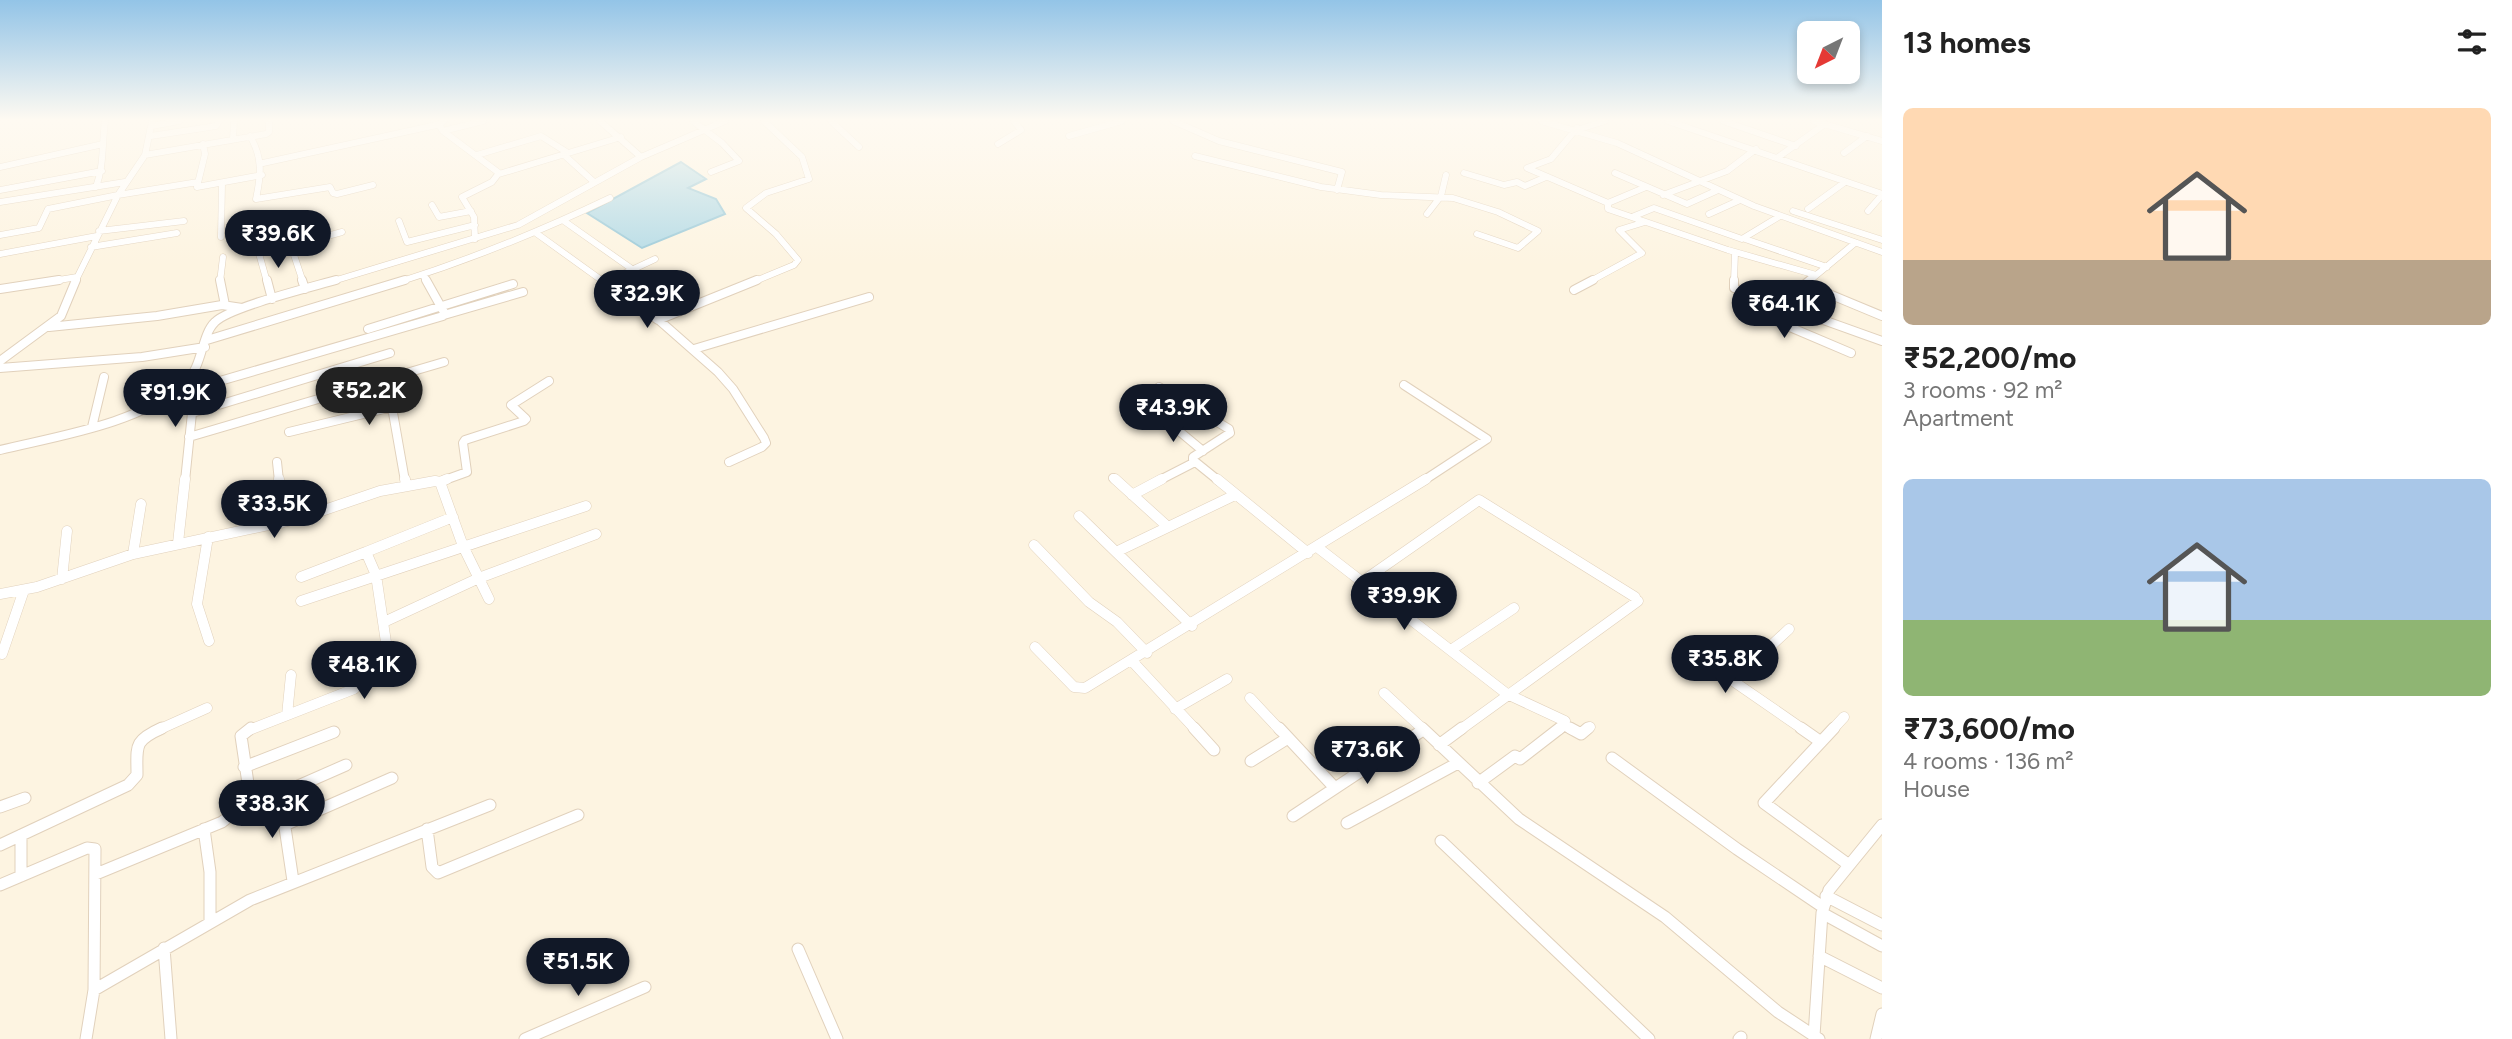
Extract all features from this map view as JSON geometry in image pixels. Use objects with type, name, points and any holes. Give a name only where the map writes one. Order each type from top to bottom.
[{"type":"street","points":[[0,361],[12,349],[49,327],[61,316],[91,247],[134,169]]},
{"type":"street","points":[[201,169],[198,187],[262,175]]},
{"type":"street","points":[[262,169],[256,199],[330,187],[333,193],[337,194],[373,186]]},
{"type":"street","points":[[494,169],[499,174]]},
{"type":"street","points":[[475,239],[471,211],[462,197],[489,184],[499,174],[513,169]]},
{"type":"street","points":[[582,169],[594,182]]},
{"type":"street","points":[[178,543],[192,413],[188,386],[215,321],[243,308],[518,225],[618,169]]},
{"type":"street","points":[[711,172],[718,169]]},
{"type":"street","points":[[660,321],[797,263],[776,234],[746,208],[750,202],[761,196],[809,180],[806,169]]},
{"type":"street","points":[[1251,169],[1337,190],[1394,196],[1441,196],[1490,209],[1538,231],[1519,248],[1477,234]]},
{"type":"street","points":[[1335,169],[1343,173],[1337,190]]},
{"type":"street","points":[[1532,169],[1608,203],[1646,187]]},
{"type":"street","points":[[1678,169],[1740,200],[1882,252]]},
{"type":"street","points":[[1663,195],[1726,169]]},
{"type":"street","points":[[1810,169],[1881,198],[1868,212]]},
{"type":"street","points":[[96,187],[102,171]]},
{"type":"street","points":[[0,190],[102,171]]},
{"type":"street","points":[[1464,173],[1504,185],[1517,182],[1525,186],[1546,177]]},
{"type":"street","points":[[1615,173],[1688,205],[1718,190]]},
{"type":"street","points":[[1427,214],[1441,196],[1446,175]]},
{"type":"street","points":[[0,202],[125,182]]},
{"type":"street","points":[[0,235],[39,228],[48,209],[198,182]]},
{"type":"street","points":[[1808,209],[1845,182]]},
{"type":"street","points":[[221,237],[222,183]]},
{"type":"street","points":[[0,368],[142,357],[206,344],[423,275],[534,234],[610,198]]},
{"type":"street","points":[[1709,214],[1740,200]]},
{"type":"street","points":[[1608,203],[1606,208],[1644,222],[1816,275]]},
{"type":"street","points":[[432,205],[439,218],[471,211]]},
{"type":"street","points":[[1632,217],[1654,208],[1826,267]]},
{"type":"street","points":[[1793,211],[1882,240]]},
{"type":"street","points":[[1745,239],[1780,216]]},
{"type":"street","points":[[0,254],[98,234],[184,221]]},
{"type":"street","points":[[399,221],[407,242],[475,225]]},
{"type":"street","points":[[565,221],[632,269]]},
{"type":"street","points":[[1677,233],[1690,221]]},
{"type":"street","points":[[1573,290],[1642,253],[1619,230],[1644,222]]},
{"type":"street","points":[[518,225],[660,321],[694,349],[733,389],[766,443],[729,462]]},
{"type":"street","points":[[305,289],[291,246],[342,232]]},
{"type":"street","points":[[91,247],[177,233]]},
{"type":"street","points":[[1851,353],[1770,317],[1780,305],[1856,243]]},
{"type":"street","points":[[258,250],[272,299]]},
{"type":"street","points":[[1735,252],[1734,288],[1882,341]]},
{"type":"street","points":[[223,257],[220,280],[225,305]]},
{"type":"street","points":[[604,282],[655,259]]},
{"type":"street","points":[[423,275],[444,315]]},
{"type":"street","points":[[0,289],[77,276]]},
{"type":"street","points":[[368,329],[513,284]]},
{"type":"street","points":[[1805,284],[1882,316]]},
{"type":"street","points":[[0,450],[92,427],[142,409],[188,386],[368,340],[523,292]]},
{"type":"street","points":[[694,349],[731,336],[869,298]]},
{"type":"street","points":[[49,327],[156,316],[225,305],[243,308]]},
{"type":"street","points":[[192,413],[390,353]]},
{"type":"street","points":[[189,437],[444,362]]},
{"type":"street","points":[[92,427],[104,377]]},
{"type":"street","points":[[387,379],[406,485]]},
{"type":"street","points":[[0,594],[62,579],[133,554],[281,523],[406,485],[440,482],[467,472],[463,442],[524,421],[526,419],[511,405],[549,381]]},
{"type":"street","points":[[1035,647],[1080,689],[1192,626],[1487,439],[1484,434],[1404,385]]},
{"type":"street","points":[[1159,387],[1231,431],[1192,458],[1308,553]]},
{"type":"street","points":[[289,432],[394,408]]},
{"type":"street","points":[[1173,426],[1197,410]]},
{"type":"street","points":[[1161,416],[1203,451]]},
{"type":"street","points":[[276,462],[282,501],[281,523]]},
{"type":"street","points":[[1132,495],[1195,462]]},
{"type":"street","points":[[1113,478],[1168,527]]},
{"type":"street","points":[[440,482],[464,546],[489,599]]},
{"type":"street","points":[[1116,552],[1235,495]]},
{"type":"street","points":[[1363,582],[1479,500],[1603,575],[1637,599],[1439,745]]},
{"type":"street","points":[[133,554],[141,504]]},
{"type":"street","points":[[301,601],[586,506]]},
{"type":"street","points":[[1079,516],[1192,626]]},
{"type":"street","points":[[301,577],[453,517]]},
{"type":"street","points":[[62,579],[67,531]]},
{"type":"street","points":[[384,622],[479,578],[596,534]]},
{"type":"street","points":[[208,537],[197,604],[209,641]]},
{"type":"street","points":[[1034,545],[1089,602],[1114,619],[1147,653]]},
{"type":"street","points":[[1317,547],[1507,694],[1565,721]]},
{"type":"street","points":[[345,765],[280,794],[262,799],[254,797],[249,790],[244,767],[241,736],[251,728],[354,689],[359,683],[358,672],[362,664],[386,652],[376,575],[366,552]]},
{"type":"street","points":[[2,654],[23,590]]},
{"type":"street","points":[[1451,650],[1514,608]]},
{"type":"street","points":[[1789,629],[1734,678],[1734,681],[1821,742]]},
{"type":"street","points":[[1132,661],[1214,750]]},
{"type":"street","points":[[287,715],[291,675]]},
{"type":"street","points":[[1175,709],[1227,679]]},
{"type":"street","points":[[1384,693],[1478,783],[1534,830],[1682,929],[1778,1012],[1816,1037]]},
{"type":"street","points":[[1250,698],[1335,788]]},
{"type":"street","points":[[0,845],[128,785],[137,775],[136,745],[142,737],[207,709]]},
{"type":"street","points":[[1844,718],[1764,804],[1849,865]]},
{"type":"street","points":[[1478,783],[1515,756],[1520,759],[1564,725],[1581,734],[1590,727]]},
{"type":"street","points":[[1293,816],[1423,730]]},
{"type":"street","points":[[244,767],[334,732]]},
{"type":"street","points":[[1251,761],[1288,738]]},
{"type":"street","points":[[1612,758],[1701,824],[1882,946]]},
{"type":"street","points":[[1348,822],[1458,763]]},
{"type":"street","points":[[287,824],[392,778]]},
{"type":"street","points":[[280,794],[287,824],[293,881]]},
{"type":"street","points":[[0,807],[25,797]]},
{"type":"street","points":[[96,874],[228,819],[240,806],[254,797]]},
{"type":"street","points":[[94,990],[210,921],[293,881],[489,805]]},
{"type":"street","points":[[427,829],[432,867],[438,873],[578,815]]},
{"type":"street","points":[[204,829],[210,872],[210,921]]},
{"type":"street","points":[[1816,1037],[1824,905],[1849,865],[1881,830]]},
{"type":"street","points":[[20,876],[21,835]]},
{"type":"street","points":[[1441,841],[1649,1039]]},
{"type":"street","points":[[0,885],[92,847],[96,851],[94,990],[86,1039]]},
{"type":"street","points":[[1824,905],[1882,925]]},
{"type":"street","points":[[164,948],[171,1039]]},
{"type":"street","points":[[798,949],[837,1039]]},
{"type":"street","points":[[1819,956],[1882,988]]},
{"type":"street","points":[[525,1039],[645,987]]},
{"type":"street","points":[[1877,1039],[1882,1014]]},
{"type":"water","points":[[667,169],[692,169],[706,179],[688,188],[716,199],[725,214],[642,248],[587,213]]}]
